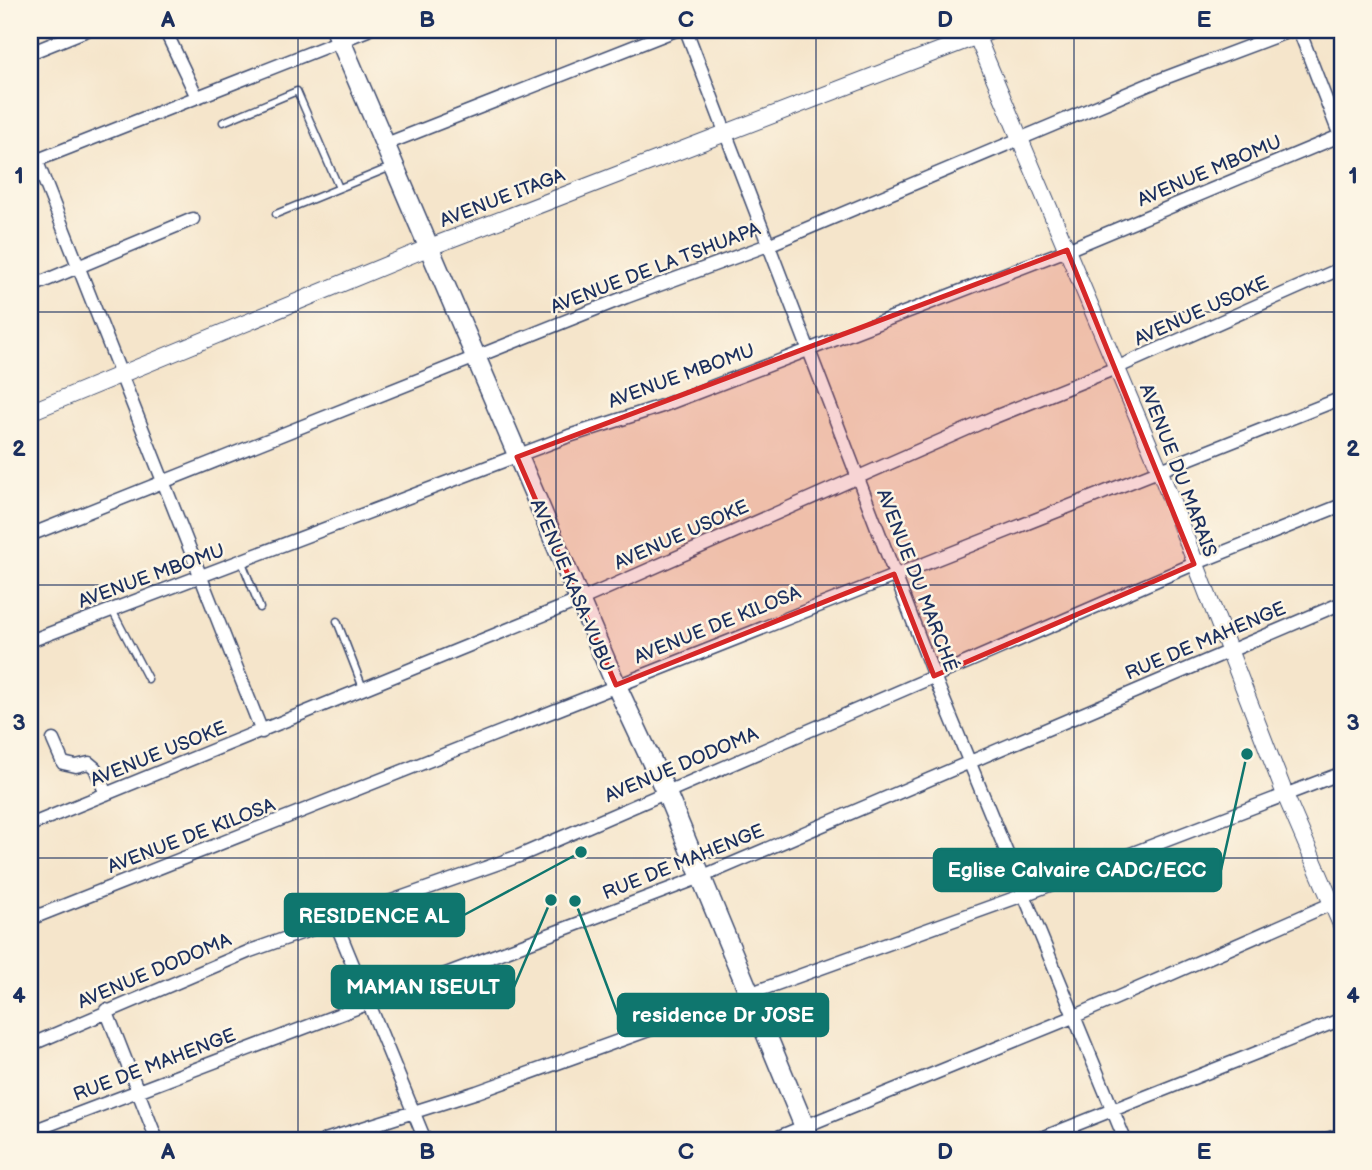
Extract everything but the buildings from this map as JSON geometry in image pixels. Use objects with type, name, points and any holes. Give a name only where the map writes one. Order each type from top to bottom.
[{"type":"main road","name":"AVENUE KASA-VUBU","points":[[339,35],[517,457],[616,685],[666,792],[807,1133]]},
{"type":"street","points":[[30,53],[87,30]]},
{"type":"street","points":[[166,30],[196,95]]},
{"type":"street","points":[[33,162],[339,35],[368,30]]},
{"type":"street","points":[[386,144],[676,30]]},
{"type":"street","name":"AVENUE DU MARCHÉ","points":[[686,30],[934,676],[1125,1140]]},
{"type":"street","name":"AVENUE ITAGA","points":[[30,412],[430,247],[726,135],[975,33],[993,30]]},
{"type":"street","name":"AVENUE DE LA TSHUAPA","points":[[30,535],[477,359],[626,297],[768,245],[1019,138],[1292,30]]},
{"type":"street","points":[[1299,30],[1342,138]]},
{"type":"street","name":"AVENUE DU MARAIS","points":[[975,33],[1159,470],[1286,797],[1337,901],[1342,927]]},
{"type":"street","name":"AVENUE MBOMU","points":[[30,641],[517,457],[808,351],[1067,250],[1342,138]]},
{"type":"street","points":[[30,144],[33,162],[79,267],[262,732]]},
{"type":"street","points":[[30,287],[193,219]]},
{"type":"street","name":"AVENUE USOKE","points":[[30,823],[262,732],[580,600],[857,476],[1116,368],[1342,268]]},
{"type":"street","name":"AVENUE DE KILOSA","points":[[30,919],[1342,398]]},
{"type":"street","name":"AVENUE DODOMA","points":[[30,1045],[106,1010],[335,921],[519,856],[1194,564],[1342,505]]},
{"type":"street","name":"RUE DE MAHENGE","points":[[30,1132],[137,1089],[370,1005],[701,877],[1342,603]]},
{"type":"street","points":[[53,740],[62,763],[76,766],[89,763],[95,768],[106,794]]},
{"type":"street","points":[[325,1140],[477,1091],[1026,894],[1286,797],[1342,773]]},
{"type":"street","points":[[771,1140],[807,1133],[1337,901]]},
{"type":"street","points":[[335,921],[425,1140]]},
{"type":"street","points":[[106,1010],[157,1140]]},
{"type":"street","points":[[1037,1140],[1342,1019]]},
{"type":"street","points":[[1324,1140],[1342,1134]]},
{"type":"lane","points":[[223,122],[297,91],[339,188]]},
{"type":"lane","points":[[276,215],[394,165]]},
{"type":"lane","points":[[242,562],[260,608]]},
{"type":"lane","points":[[111,610],[148,679]]},
{"type":"lane","points":[[337,621],[363,690]]},
{"type":"highlighted area","points":[[1067,250],[1194,564],[934,676],[894,574],[616,685],[517,457]]},
{"type":"place","name":"Eglise Calvaire CADC/ECC","points":[[1247,754]]},
{"type":"place","name":"RESIDENCE AL","points":[[581,852]]},
{"type":"place","name":"MAMAN ISEULT","points":[[551,900]]},
{"type":"place","name":"residence Dr JOSE","points":[[575,901]]}]
